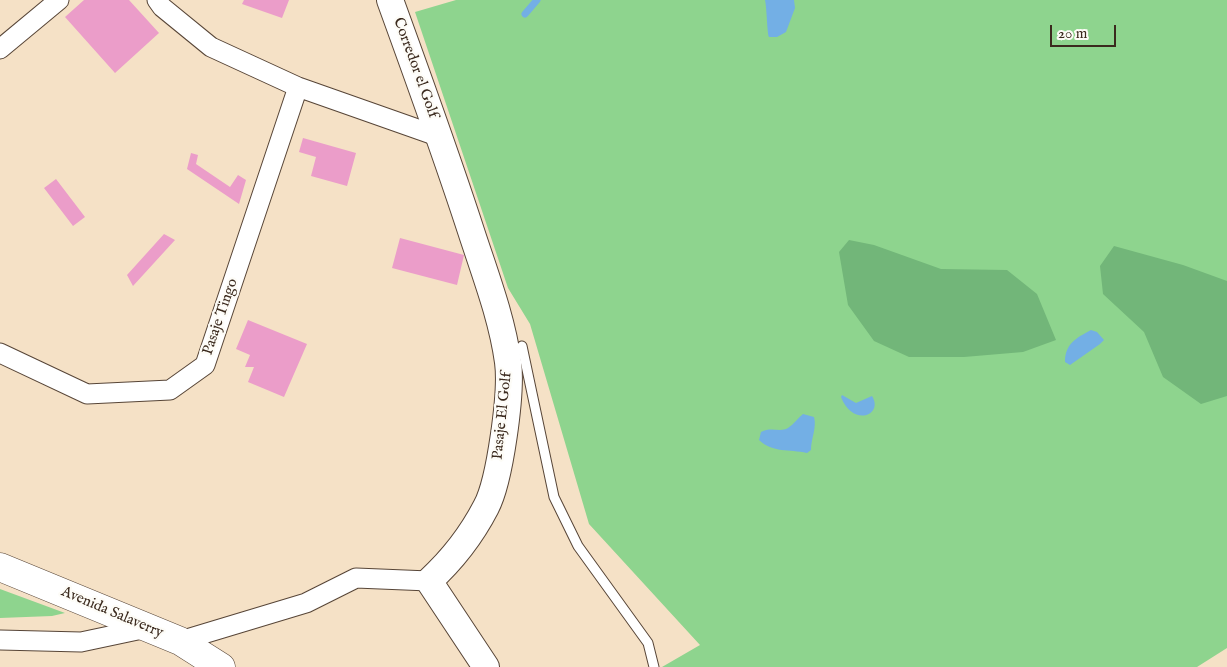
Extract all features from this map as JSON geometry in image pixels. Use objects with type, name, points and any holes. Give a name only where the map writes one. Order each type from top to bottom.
[{"type":"main road","name":"Avenida Salaverry","points":[[0,567],[180,641],[221,667]]},
{"type":"street","points":[[0,49],[59,0]]},
{"type":"street","points":[[157,0],[162,7],[211,47],[298,87],[440,137]]},
{"type":"street","name":"Corredor el Golf","points":[[390,0],[440,137]]},
{"type":"street","name":"Pasaje Tingo","points":[[0,353],[87,394],[170,390],[205,365],[298,87]]},
{"type":"street","name":"Pasaje El Golf","points":[[428,581],[447,564],[487,506],[496,473],[506,412],[508,363],[492,295],[440,137]]},
{"type":"street","points":[[180,641],[306,603],[356,578],[428,581],[486,667]]},
{"type":"street","points":[[0,640],[81,642],[147,628]]},
{"type":"lane","points":[[522,346],[554,497],[578,546],[648,643],[654,667]]},
{"type":"green space","points":[[456,0],[1227,0],[1227,648],[1197,667],[662,667],[700,645],[589,524],[530,324],[508,288],[415,12]]},
{"type":"green space","points":[[849,240],[874,245],[941,269],[1007,270],[1037,294],[1056,340],[1023,352],[964,357],[909,357],[874,341],[848,305],[839,252]]},
{"type":"green space","points":[[1114,246],[1183,265],[1227,281],[1227,396],[1201,404],[1163,377],[1144,332],[1103,294],[1100,266]]},
{"type":"green space","points":[[0,589],[65,613],[52,616],[0,618]]},
{"type":"water","points":[[765,0],[794,0],[795,8],[786,32],[777,37],[769,37]]},
{"type":"water","points":[[1091,330],[1097,332],[1104,340],[1070,365],[1065,362],[1067,351],[1072,342]]},
{"type":"water","points":[[842,395],[856,403],[872,396],[875,403],[874,409],[866,415],[853,413],[846,407],[841,397]]},
{"type":"water","points":[[803,414],[814,417],[815,421],[811,450],[807,453],[776,449],[759,440],[761,432],[788,428]]},
{"type":"building","points":[[84,0],[129,0],[159,33],[115,73],[65,17]]},
{"type":"building","points":[[244,0],[289,0],[282,18],[242,4]]},
{"type":"building","points":[[303,138],[356,153],[347,186],[311,176],[316,157],[299,152]]},
{"type":"building","points":[[191,153],[198,155],[196,164],[230,187],[238,175],[246,180],[239,204],[187,169]]},
{"type":"building","points":[[56,179],[85,217],[73,226],[44,188]]},
{"type":"building","points":[[164,234],[175,240],[133,286],[127,275]]},
{"type":"building","points":[[400,238],[464,255],[457,285],[392,268]]},
{"type":"building","points":[[248,320],[307,344],[284,397],[248,382],[254,367],[245,367],[250,355],[236,349]]},
{"type":"waterway","points":[[525,14],[537,0]]}]
